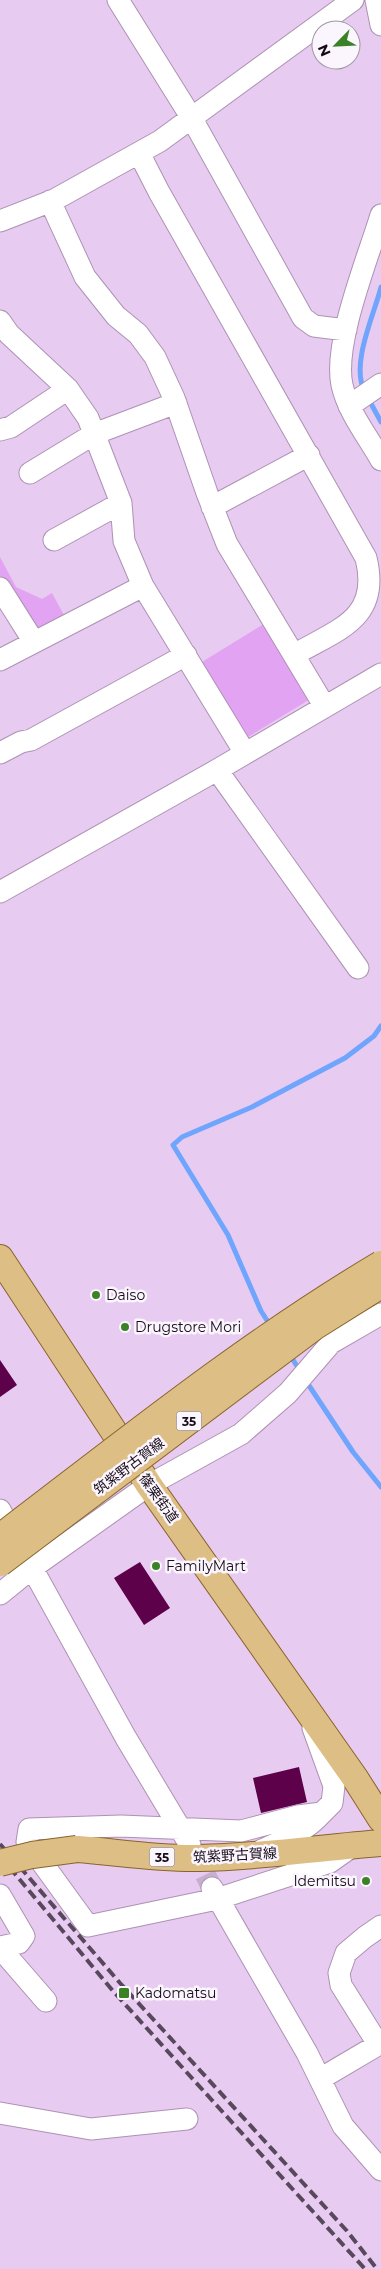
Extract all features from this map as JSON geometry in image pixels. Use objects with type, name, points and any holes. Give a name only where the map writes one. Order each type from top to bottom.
[{"type":"main road","name":"篠栗街道","points":[[0,1258],[149,1485],[381,1819]]},
{"type":"main road","name":"筑紫野古賀線","points":[[0,1537],[246,1351],[304,1311],[381,1264]]},
{"type":"main road","name":"筑紫野古賀線","points":[[0,1563],[314,1327],[381,1285]]},
{"type":"main road","name":"筑紫野古賀線","points":[[0,1863],[32,1855],[77,1849],[173,1858],[248,1856],[381,1843]]},
{"type":"street","points":[[118,0],[191,117],[303,318],[314,326],[346,330]]},
{"type":"street","points":[[0,220],[50,201],[160,141],[353,0]]},
{"type":"street","points":[[376,0],[381,25]]},
{"type":"street","points":[[139,153],[164,201],[366,558],[370,572],[371,590],[366,607],[354,620],[294,655]]},
{"type":"street","points":[[50,201],[85,277],[116,316],[138,334],[155,357],[176,403],[212,507],[227,544],[325,707]]},
{"type":"street","points":[[381,215],[376,246],[346,330],[340,363],[342,386],[349,406],[381,460]]},
{"type":"street","points":[[0,321],[9,334],[68,390],[88,418],[121,503],[124,541],[143,586],[244,753]]},
{"type":"street","points":[[349,406],[381,384]]},
{"type":"street","points":[[0,430],[11,427],[68,390]]},
{"type":"street","points":[[30,473],[94,434],[176,403]]},
{"type":"street","points":[[212,507],[309,455]]},
{"type":"street","points":[[54,540],[121,503]]},
{"type":"street","points":[[0,660],[143,586]]},
{"type":"street","points":[[0,588],[34,642]]},
{"type":"street","points":[[0,753],[21,742],[31,740],[186,655]]},
{"type":"street","points":[[0,892],[217,770],[381,674]]},
{"type":"street","points":[[217,770],[358,968]]},
{"type":"street","points":[[0,1594],[32,1568],[149,1485],[241,1434],[288,1393],[331,1343],[381,1314]]},
{"type":"street","points":[[0,1510],[126,1738],[186,1838]]},
{"type":"street","points":[[248,1856],[293,1837],[310,1826],[332,1803],[334,1786],[307,1710]]},
{"type":"street","points":[[322,1813],[298,1816],[242,1831],[186,1838],[121,1826],[29,1829],[27,1842],[88,1926],[330,1862],[354,1845]]},
{"type":"street","points":[[214,1893],[320,2079],[343,2126],[381,2170]]},
{"type":"street","points":[[0,1894],[24,1936],[19,1943],[0,1947],[46,2001]]},
{"type":"street","points":[[320,2079],[380,2043],[341,1985],[339,1973],[346,1953],[381,1926]]},
{"type":"street","points":[[0,2113],[91,2129],[187,2119]]},
{"type":"shaded area","points":[[0,557],[16,587],[42,599],[52,593],[64,615],[34,631],[0,578]]},
{"type":"shaded area","points":[[267,622],[312,698],[248,737],[202,662]]},
{"type":"building","points":[[0,1360],[17,1385],[0,1397]]},
{"type":"building","points":[[140,1562],[170,1608],[144,1625],[114,1578]]},
{"type":"building","points":[[299,1767],[307,1802],[261,1813],[253,1778]]},
{"type":"waterway","points":[[364,390],[360,366],[362,353],[381,287]]},
{"type":"waterway","points":[[368,398],[381,422]]},
{"type":"waterway","points":[[270,1325],[261,1311],[228,1235],[173,1145],[182,1137],[252,1107],[345,1058],[374,1036],[381,1026]]},
{"type":"waterway","points":[[290,1355],[300,1371]]},
{"type":"waterway","points":[[306,1381],[353,1452],[381,1487]]},
{"type":"tunnel","points":[[191,1846],[212,1888]]},
{"type":"railway","points":[[0,1844],[120,1983],[347,2231],[377,2269]]},
{"type":"railway","points":[[0,1856],[113,1991],[365,2269]]},
{"type":"place","name":"Daiso","points":[[96,1295]]},
{"type":"place","name":"Drugstore Mori","points":[[125,1327]]},
{"type":"place","name":"FamilyMart","points":[[156,1566]]},
{"type":"place","name":"Idemitsu","points":[[366,1881]]},
{"type":"place","name":"Kadomatsu","points":[[124,1993]]}]
